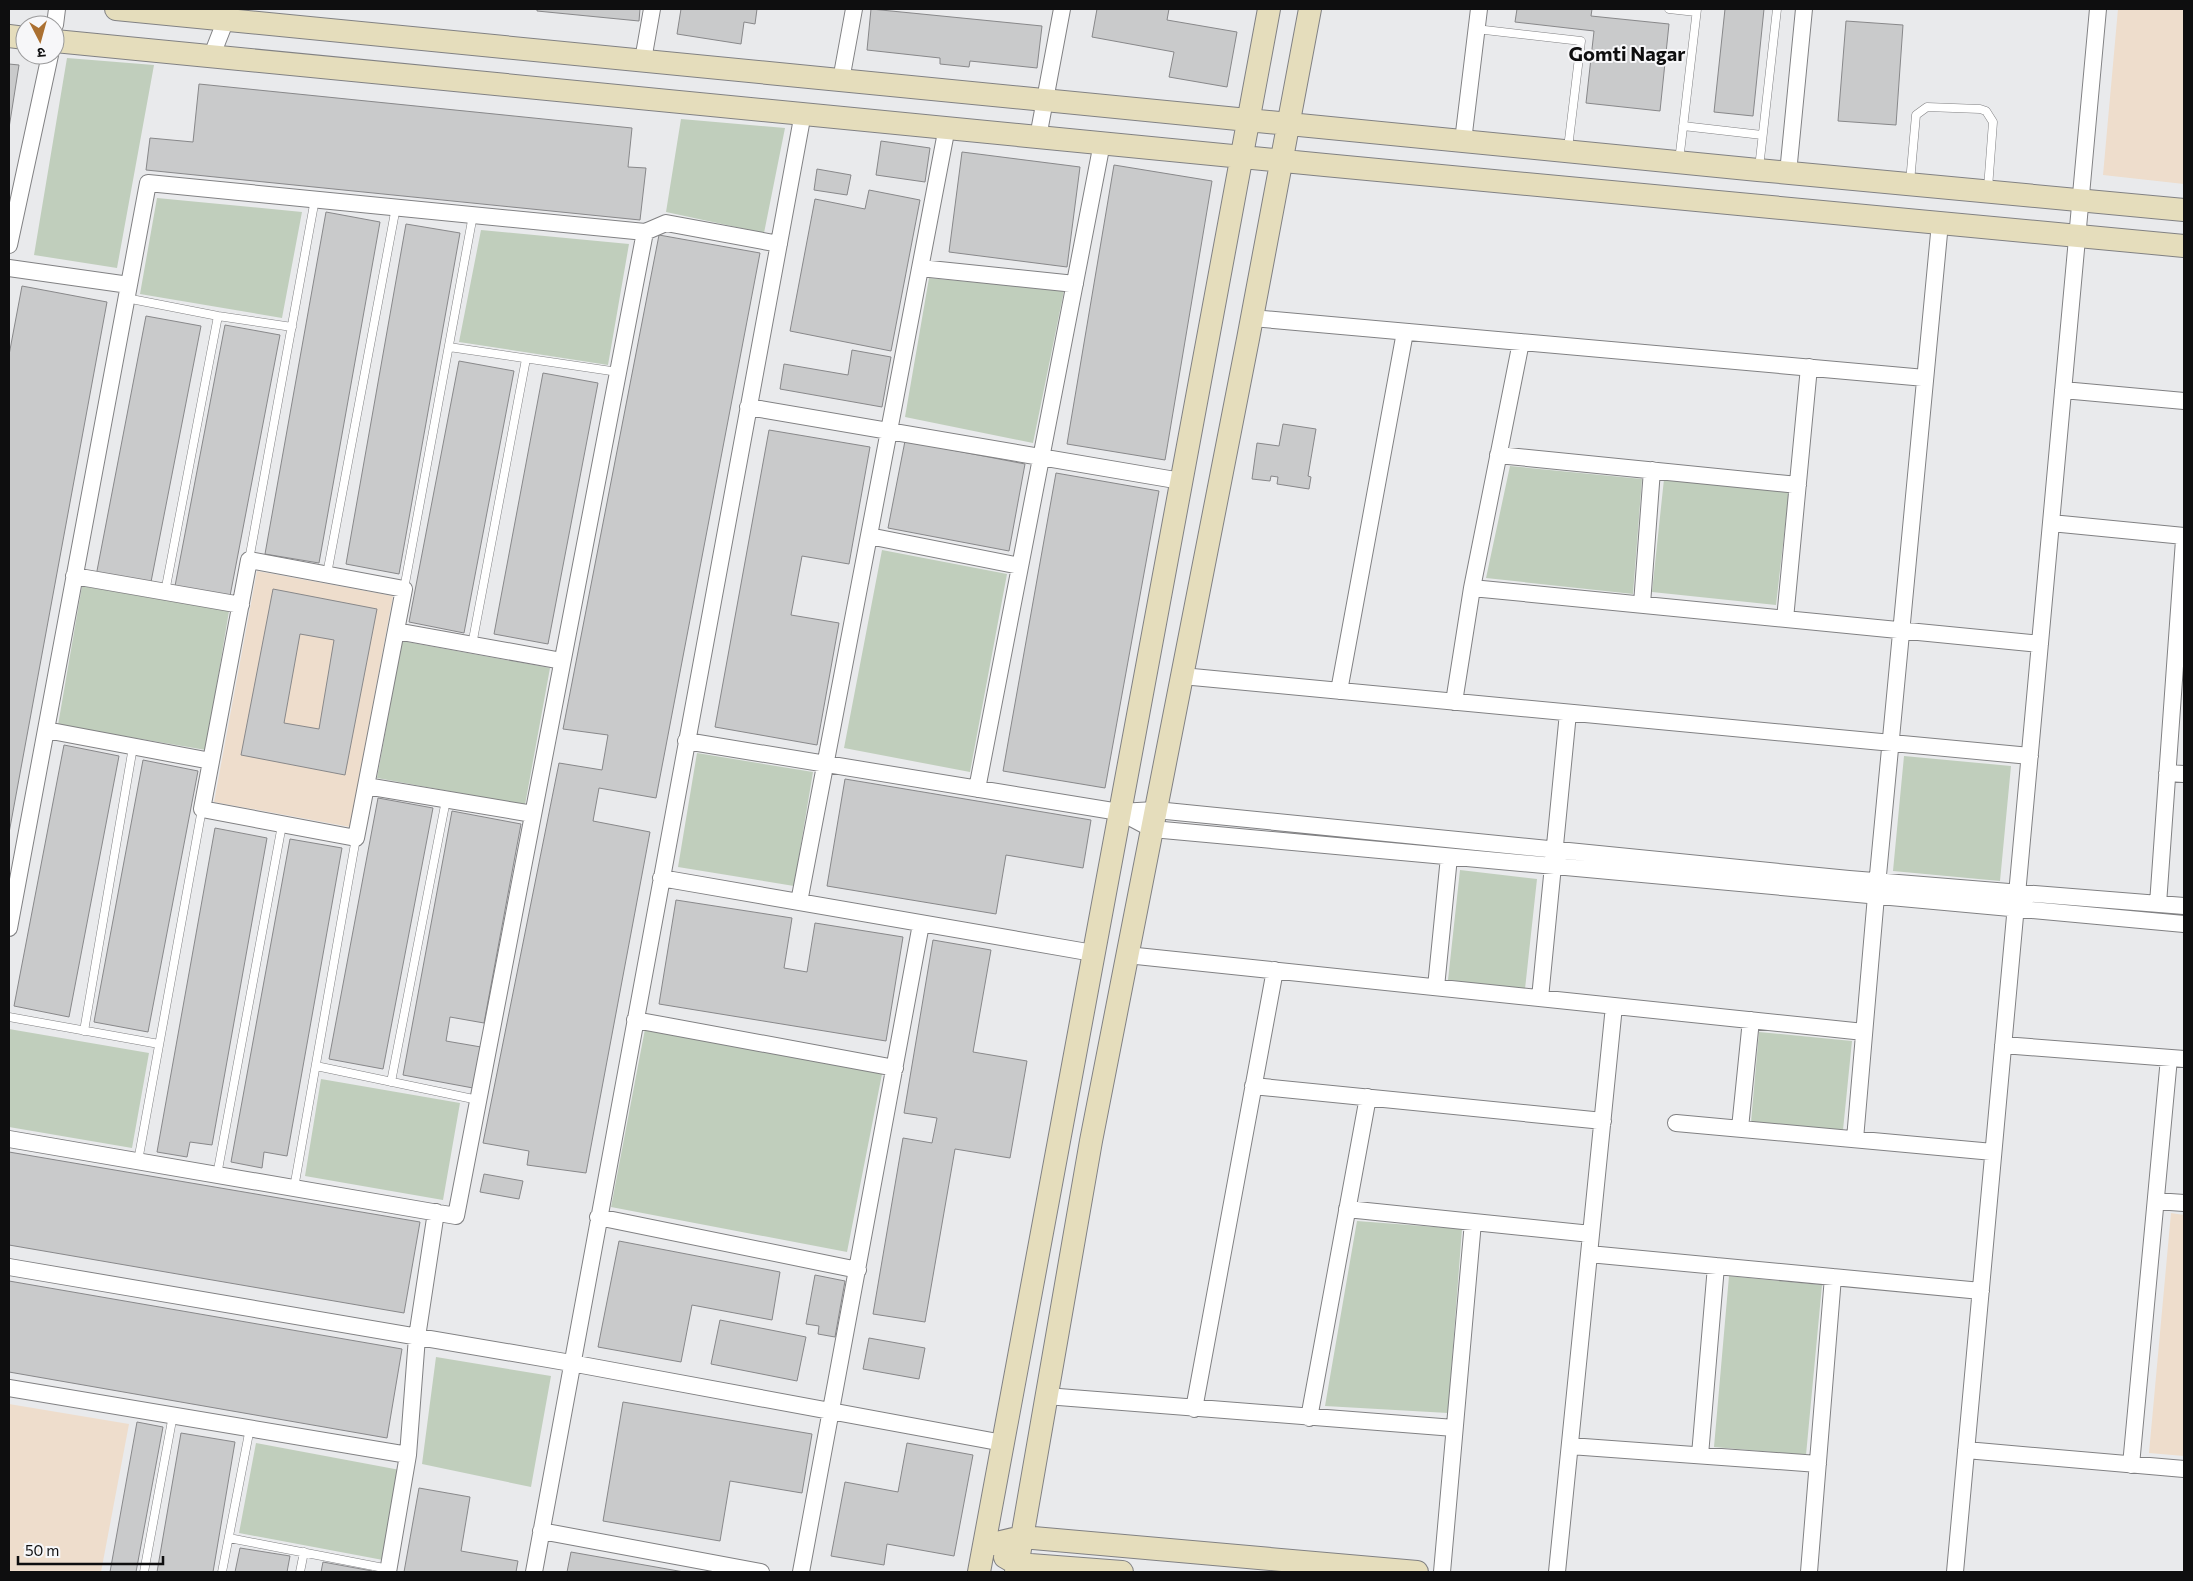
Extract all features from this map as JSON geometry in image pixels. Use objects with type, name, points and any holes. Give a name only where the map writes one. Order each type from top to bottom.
[{"type":"street","points":[[116,9],[218,14],[841,80],[2184,210]]},
{"type":"street","points":[[643,60],[652,9]]},
{"type":"street","points":[[841,80],[854,9]]},
{"type":"street","points":[[1038,136],[1062,9]]},
{"type":"street","points":[[979,1572],[1180,480],[1269,9]]},
{"type":"street","points":[[1016,1568],[1091,1141],[1252,318],[1310,9]]},
{"type":"street","points":[[1463,141],[1479,9]]},
{"type":"street","points":[[1788,173],[1804,9]]},
{"type":"street","points":[[1955,1572],[2098,9]]},
{"type":"street","points":[[212,55],[218,14]]},
{"type":"street","points":[[65,42],[1282,161],[2184,246]]},
{"type":"street","points":[[9,245],[48,65]]},
{"type":"street","points":[[534,1572],[571,1363],[803,113]]},
{"type":"street","points":[[799,902],[947,127]]},
{"type":"street","points":[[977,789],[1102,143]]},
{"type":"street","points":[[9,928],[148,183],[645,232],[666,223],[779,244]]},
{"type":"street","points":[[1855,1139],[1876,888],[1940,223]]},
{"type":"street","points":[[9,1139],[456,1216],[645,232]]},
{"type":"street","points":[[9,268],[127,292]]},
{"type":"street","points":[[920,268],[1075,284]]},
{"type":"street","points":[[1252,318],[1925,378]]},
{"type":"street","points":[[1339,691],[1405,332]]},
{"type":"street","points":[[1454,702],[1472,588],[1521,342]]},
{"type":"street","points":[[1785,619],[1809,367]]},
{"type":"street","points":[[2063,390],[2184,402]]},
{"type":"street","points":[[748,407],[1180,480]]},
{"type":"street","points":[[1498,455],[1798,485]]},
{"type":"street","points":[[1642,604],[1652,470]]},
{"type":"street","points":[[2051,523],[2184,538],[2158,904]]},
{"type":"street","points":[[869,536],[1020,566]]},
{"type":"street","points":[[250,560],[404,589],[356,838],[202,809],[250,560]]},
{"type":"street","points":[[74,576],[241,605]]},
{"type":"street","points":[[1472,588],[2040,644]]},
{"type":"street","points":[[396,631],[562,661]]},
{"type":"street","points":[[1182,676],[2030,756]]},
{"type":"street","points":[[1540,998],[1552,858],[1568,713]]},
{"type":"street","points":[[46,730],[211,761]]},
{"type":"street","points":[[686,741],[1119,812],[1154,820],[1449,857],[1552,858]]},
{"type":"street","points":[[2168,773],[2184,774]]},
{"type":"street","points":[[366,786],[533,814]]},
{"type":"street","points":[[1154,820],[2016,900],[2184,924]]},
{"type":"street","points":[[1436,987],[1449,857]]},
{"type":"street","points":[[661,878],[1093,953]]},
{"type":"street","points":[[2016,900],[2184,906]]},
{"type":"street","points":[[801,1572],[921,924]]},
{"type":"street","points":[[1127,955],[1864,1032]]},
{"type":"street","points":[[1194,1409],[1275,970]]},
{"type":"street","points":[[1557,1572],[1614,1006]]},
{"type":"street","points":[[635,1020],[894,1068]]},
{"type":"street","points":[[1740,1128],[1751,1020]]},
{"type":"street","points":[[2003,1045],[2177,1058],[2156,1201],[2131,1465]]},
{"type":"street","points":[[1253,1086],[1602,1121]]},
{"type":"street","points":[[1309,1418],[1368,1097]]},
{"type":"street","points":[[1676,1123],[1993,1152]]},
{"type":"street","points":[[2156,1201],[2184,1203]]},
{"type":"street","points":[[1347,1209],[1591,1234]]},
{"type":"street","points":[[388,1570],[408,1455],[417,1337],[436,1212]]},
{"type":"street","points":[[598,1217],[858,1270]]},
{"type":"street","points":[[1442,1572],[1473,1222]]},
{"type":"street","points":[[1589,1254],[1981,1291]]},
{"type":"street","points":[[1700,1456],[1716,1266]]},
{"type":"street","points":[[9,1267],[571,1363],[1003,1443]]},
{"type":"street","points":[[1809,1572],[1833,1277]]},
{"type":"street","points":[[9,1388],[408,1455]]},
{"type":"street","points":[[1046,1396],[1454,1428]]},
{"type":"street","points":[[1570,1446],[1818,1464]]},
{"type":"street","points":[[1966,1450],[2184,1469]]},
{"type":"street","points":[[541,1531],[706,1567],[761,1572]]},
{"type":"street","points":[[984,1546],[1022,1537],[1417,1572]]},
{"type":"street","points":[[984,1546],[1016,1568],[1122,1572]]},
{"type":"lane","points":[[1669,9],[1696,10],[1679,162]]},
{"type":"lane","points":[[1758,170],[1777,9]]},
{"type":"lane","points":[[1476,30],[1581,41],[1568,151]]},
{"type":"lane","points":[[1910,184],[1916,115],[1927,107],[1980,109],[1986,111],[1993,122],[1987,192]]},
{"type":"lane","points":[[1683,126],[1762,135]]},
{"type":"lane","points":[[250,560],[315,199]]},
{"type":"lane","points":[[327,574],[396,207]]},
{"type":"lane","points":[[404,589],[473,215]]},
{"type":"lane","points":[[127,292],[218,316],[292,327]]},
{"type":"lane","points":[[165,592],[218,316]]},
{"type":"lane","points":[[449,347],[618,372]]},
{"type":"lane","points":[[472,645],[526,358]]},
{"type":"lane","points":[[84,1031],[133,746]]},
{"type":"lane","points":[[391,1082],[446,800]]},
{"type":"lane","points":[[138,1161],[202,809]]},
{"type":"lane","points":[[216,1175],[282,824]]},
{"type":"lane","points":[[294,1188],[356,838]]},
{"type":"lane","points":[[9,1017],[159,1044]]},
{"type":"lane","points":[[316,1066],[478,1100]]},
{"type":"lane","points":[[144,1572],[173,1415]]},
{"type":"lane","points":[[222,1572],[250,1428]]},
{"type":"lane","points":[[229,1538],[388,1570]]},
{"type":"lane","points":[[300,1572],[304,1552]]},
{"type":"shaded area","points":[[2118,9],[2184,9],[2184,184],[2103,175]]},
{"type":"shaded area","points":[[257,571],[393,596],[350,827],[214,802]]},
{"type":"shaded area","points":[[2171,1213],[2184,1215],[2184,1456],[2149,1453]]},
{"type":"shaded area","points":[[9,1404],[129,1424],[101,1572],[9,1572]]},
{"type":"green space","points":[[67,58],[154,65],[117,268],[34,255]]},
{"type":"green space","points":[[681,119],[785,128],[764,233],[666,212]]},
{"type":"green space","points":[[157,198],[302,212],[282,318],[140,294]]},
{"type":"green space","points":[[481,230],[629,244],[608,365],[459,342]]},
{"type":"green space","points":[[929,278],[1064,291],[1033,443],[905,417]]},
{"type":"green space","points":[[1510,466],[1642,479],[1633,594],[1486,578]]},
{"type":"green space","points":[[1664,479],[1789,492],[1776,605],[1652,592]]},
{"type":"green space","points":[[882,550],[1007,574],[970,772],[844,748]]},
{"type":"green space","points":[[82,586],[229,611],[206,750],[58,725]]},
{"type":"green space","points":[[402,641],[550,668],[525,805],[377,778]]},
{"type":"green space","points":[[697,753],[813,772],[794,886],[678,867]]},
{"type":"green space","points":[[1904,756],[2011,766],[2000,881],[1893,871]]},
{"type":"green space","points":[[1460,870],[1537,879],[1525,989],[1448,980]]},
{"type":"green space","points":[[9,1029],[149,1053],[132,1148],[9,1127]]},
{"type":"green space","points":[[645,1029],[882,1074],[847,1252],[611,1207]]},
{"type":"green space","points":[[1759,1032],[1852,1041],[1843,1130],[1751,1122]]},
{"type":"green space","points":[[321,1079],[460,1103],[443,1200],[305,1176]]},
{"type":"green space","points":[[1357,1221],[1462,1229],[1448,1413],[1325,1406]]},
{"type":"green space","points":[[1729,1276],[1822,1285],[1806,1455],[1714,1447]]},
{"type":"green space","points":[[436,1357],[551,1376],[531,1487],[422,1464]]},
{"type":"green space","points":[[256,1443],[400,1470],[383,1560],[239,1533]]},
{"type":"building","points":[[537,9],[640,9],[639,21],[537,11]]},
{"type":"building","points":[[681,9],[757,9],[755,24],[744,22],[741,44],[677,34]]},
{"type":"building","points":[[871,9],[1042,26],[1037,68],[970,61],[969,67],[940,64],[940,58],[867,50]]},
{"type":"building","points":[[1097,9],[1169,9],[1167,20],[1237,32],[1227,87],[1169,77],[1174,52],[1092,37]]},
{"type":"building","points":[[1517,9],[1592,9],[1591,16],[1669,24],[1660,111],[1586,103],[1594,31],[1515,22]]},
{"type":"building","points":[[1725,9],[1764,9],[1753,116],[1714,112]]},
{"type":"building","points":[[1846,21],[1903,25],[1896,125],[1838,121]]},
{"type":"building","points":[[9,64],[19,65],[9,128]]},
{"type":"building","points":[[199,84],[632,128],[628,167],[646,168],[640,220],[146,170],[150,138],[193,142]]},
{"type":"building","points":[[881,141],[930,148],[925,182],[876,175]]},
{"type":"building","points":[[962,152],[1080,167],[1067,267],[949,252]]},
{"type":"building","points":[[1114,165],[1212,181],[1165,460],[1067,444]]},
{"type":"building","points":[[817,169],[851,175],[847,195],[814,190]]},
{"type":"building","points":[[869,190],[920,200],[891,351],[790,331],[815,199],[865,209]]},
{"type":"building","points":[[326,212],[380,222],[319,563],[265,554]]},
{"type":"building","points":[[406,224],[460,233],[399,574],[346,564]]},
{"type":"building","points":[[659,235],[760,253],[656,798],[599,788],[593,821],[650,832],[586,1173],[527,1165],[529,1151],[483,1143],[559,763],[602,770],[608,735],[563,729]]},
{"type":"building","points":[[22,286],[107,302],[9,833],[9,355]]},
{"type":"building","points":[[146,316],[201,326],[150,587],[96,576]]},
{"type":"building","points":[[225,325],[280,335],[230,596],[175,586]]},
{"type":"building","points":[[852,350],[891,357],[882,407],[780,389],[784,364],[848,375]]},
{"type":"building","points":[[459,361],[514,371],[464,633],[409,622]]},
{"type":"building","points":[[543,373],[598,383],[548,644],[494,634]]},
{"type":"building","points":[[1283,424],[1316,429],[1308,476],[1311,477],[1309,489],[1277,484],[1278,477],[1271,476],[1270,481],[1252,479],[1257,443],[1279,446]]},
{"type":"building","points":[[769,430],[870,447],[849,564],[802,556],[791,615],[839,623],[817,745],[715,727]]},
{"type":"building","points":[[905,441],[1025,464],[1009,551],[888,528]]},
{"type":"building","points":[[1056,473],[1159,491],[1105,788],[1003,771]]},
{"type":"building","points":[[273,589],[377,609],[345,775],[241,755]],"holes":[[[300,634],[334,640],[319,729],[284,723]]]},
{"type":"building","points":[[64,745],[119,756],[69,1017],[14,1006]]},
{"type":"building","points":[[143,760],[198,771],[148,1032],[94,1022]]},
{"type":"building","points":[[845,779],[1091,820],[1083,868],[1006,855],[996,914],[827,886]]},
{"type":"building","points":[[378,798],[433,808],[383,1069],[329,1059]]},
{"type":"building","points":[[452,811],[521,824],[484,1023],[450,1017],[446,1041],[481,1047],[473,1088],[403,1075]]},
{"type":"building","points":[[215,828],[267,838],[212,1145],[190,1142],[187,1157],[157,1152]]},
{"type":"building","points":[[290,839],[342,848],[287,1156],[264,1152],[262,1168],[231,1162]]},
{"type":"building","points":[[676,900],[792,918],[784,968],[807,972],[815,923],[903,937],[886,1041],[659,1004]]},
{"type":"building","points":[[933,940],[991,950],[973,1052],[1027,1061],[1010,1158],[955,1149],[925,1322],[873,1314],[903,1138],[932,1143],[937,1118],[904,1113]]},
{"type":"building","points":[[9,1152],[420,1222],[404,1313],[9,1245]]},
{"type":"building","points":[[484,1174],[523,1181],[519,1199],[480,1192]]},
{"type":"building","points":[[619,1241],[780,1272],[772,1320],[692,1305],[681,1362],[598,1347]]},
{"type":"building","points":[[815,1275],[845,1281],[835,1337],[818,1334],[819,1326],[806,1324]]},
{"type":"building","points":[[9,1281],[402,1349],[387,1438],[9,1372]]},
{"type":"building","points":[[720,1320],[806,1337],[797,1381],[711,1364]]},
{"type":"building","points":[[869,1338],[925,1348],[919,1379],[863,1369]]},
{"type":"building","points":[[623,1402],[812,1434],[802,1493],[730,1481],[720,1541],[603,1521]]},
{"type":"building","points":[[137,1422],[163,1427],[136,1572],[110,1572]]},
{"type":"building","points":[[181,1433],[235,1442],[213,1572],[157,1572]]},
{"type":"building","points":[[907,1443],[973,1455],[954,1556],[887,1544],[884,1565],[831,1556],[845,1482],[898,1492]]},
{"type":"building","points":[[419,1488],[470,1497],[461,1551],[518,1561],[516,1572],[404,1572]]},
{"type":"building","points":[[240,1548],[290,1556],[287,1572],[235,1572]]},
{"type":"building","points":[[571,1552],[684,1572],[567,1572]]},
{"type":"building","points":[[323,1562],[372,1571],[372,1572],[321,1572]]},
{"type":"district","name":"Gomti Nagar","points":[[1627,53]]}]
